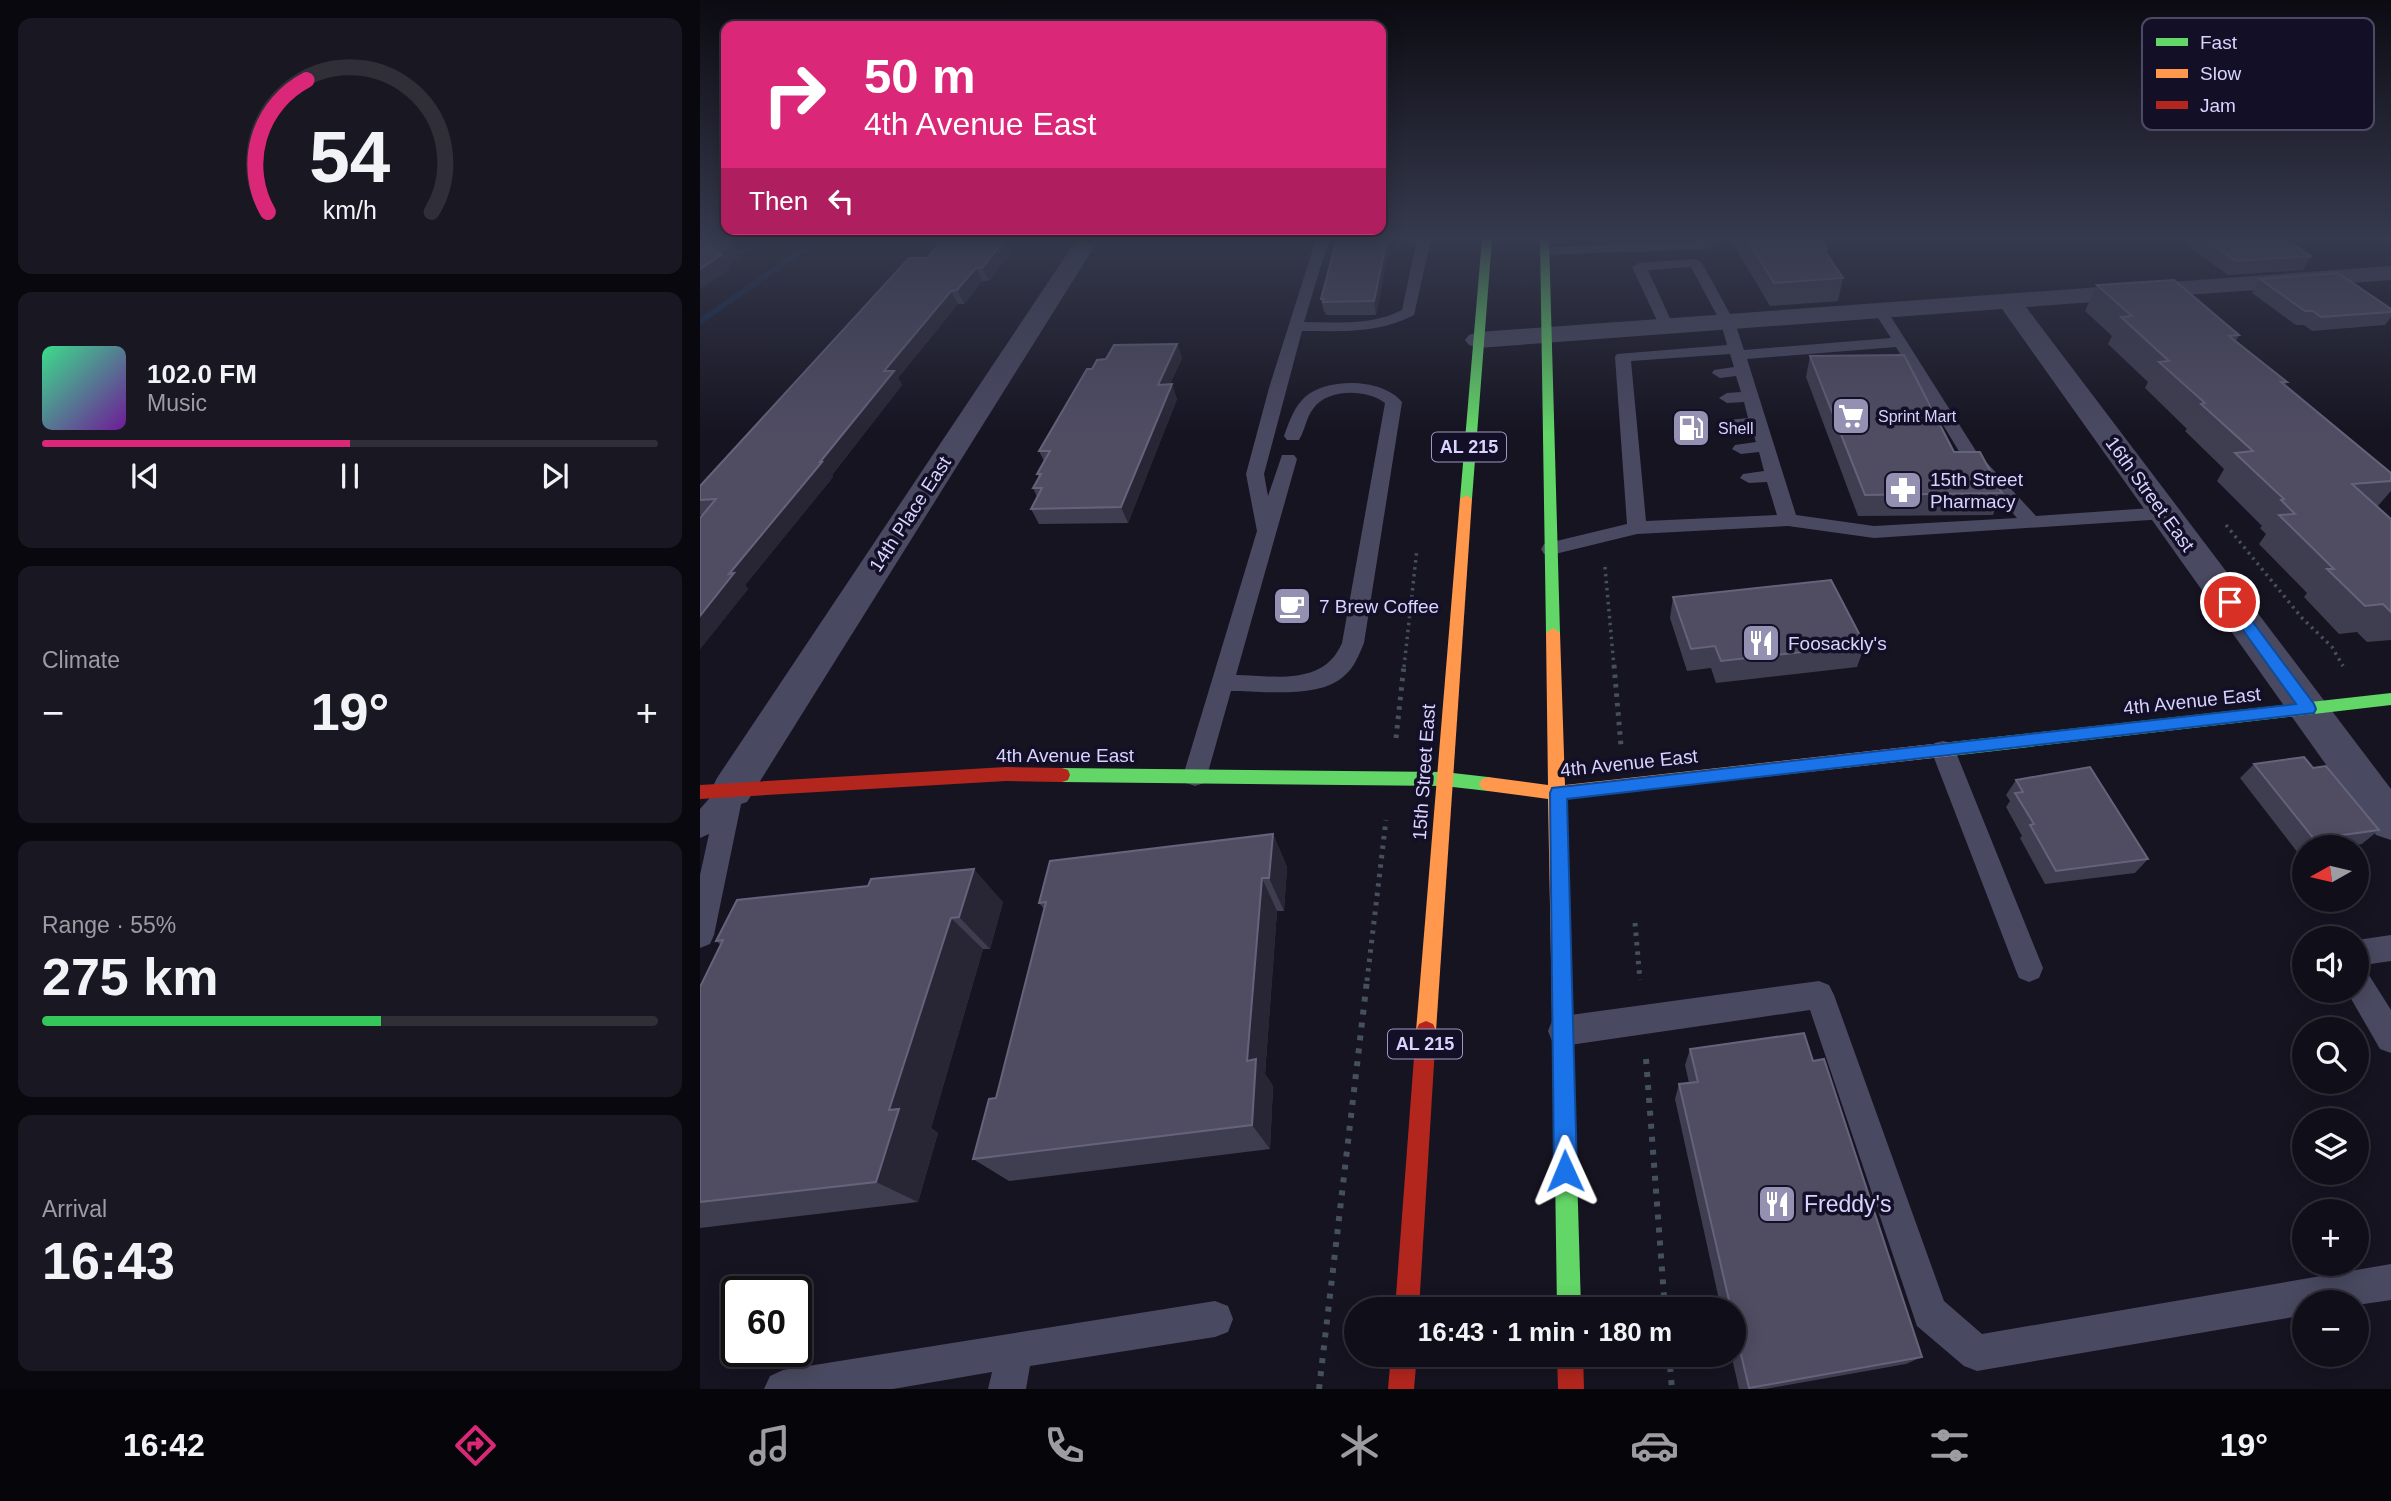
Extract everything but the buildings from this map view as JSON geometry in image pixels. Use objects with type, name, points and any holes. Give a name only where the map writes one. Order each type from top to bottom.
[{"type":"main road","name":"15th Street East","points":[[1408,1297],[1444,779],[1481,304]]},
{"type":"main road","points":[[1545,304],[1569,1297]]},
{"type":"main road","name":"4th Avenue East","points":[[700,792],[1006,774],[1444,779],[1558,793],[2391,699]]},
{"type":"main road","points":[[1401,1389],[1403,1367]]},
{"type":"main road","points":[[1570,1367],[1571,1389]]},
{"type":"street","name":"14th Place East","points":[[732,790],[1046,304]]},
{"type":"street","points":[[1478,340],[1976,304]]},
{"type":"street","name":"16th Street East","points":[[2011,304],[2391,822]]},
{"type":"lane","points":[[1265,534],[1255,474],[1303,304]]},
{"type":"lane","points":[[1296,326],[1377,326],[1393,323],[1409,312],[1411,304]]},
{"type":"lane","points":[[1656,304],[1667,327]]},
{"type":"lane","points":[[1717,304],[1728,323],[1788,520]]},
{"type":"lane","points":[[1881,312],[1969,454],[2032,523]]},
{"type":"lane","points":[[1637,528],[1643,488],[1632,380],[1623,358],[1739,358],[1901,342]]},
{"type":"lane","points":[[1720,373],[1739,358]]},
{"type":"lane","points":[[1224,683],[1311,681],[1332,674],[1345,662],[1353,643],[1394,402],[1388,395],[1374,391],[1331,391],[1315,398],[1300,415],[1293,436]]},
{"type":"lane","points":[[1727,398],[1751,397]]},
{"type":"lane","points":[[1734,424],[1758,422]]},
{"type":"lane","points":[[1741,449],[1765,446]]},
{"type":"lane","points":[[1195,776],[1288,459]]},
{"type":"lane","points":[[1749,478],[1774,476]]},
{"type":"lane","points":[[1551,549],[1637,528],[1788,520],[1874,532],[2165,513]]},
{"type":"lane","points":[[1943,750],[2029,968]]},
{"type":"lane","points":[[700,827],[732,790]]},
{"type":"lane","points":[[700,935],[732,790]]},
{"type":"lane","points":[[2369,951],[2391,948]]},
{"type":"lane","points":[[1563,1031],[1819,995],[1930,1313],[1977,1353],[2391,1282]]},
{"type":"lane","points":[[2369,1002],[2391,1038]]},
{"type":"lane","points":[[783,1389],[1215,1319]]},
{"type":"lane","points":[[1007,1389],[1014,1350]]},
{"type":"path","points":[[2219,516],[2302,618],[2332,647],[2364,702]]},
{"type":"path","points":[[1635,923],[1664,1297]]},
{"type":"path","points":[[1670,1367],[1672,1389]]},
{"type":"waterway","points":[[700,322],[726,304]]},
{"type":"traffic: fast","points":[[1466,499],[1482,304]]},
{"type":"traffic: fast","points":[[1545,304],[1553,633]]},
{"type":"traffic: fast","points":[[1951,749],[2391,699]]},
{"type":"traffic: fast","points":[[1062,775],[1444,779],[1488,784]]},
{"type":"traffic: fast","points":[[1566,1171],[1569,1297]]},
{"type":"traffic: slow","points":[[1426,1031],[1466,499]]},
{"type":"traffic: slow","points":[[1553,633],[1566,1171]]},
{"type":"traffic: slow","points":[[1488,784],[1558,793],[1951,749]]},
{"type":"traffic: jam","points":[[700,792],[1006,774],[1062,775]]},
{"type":"traffic: jam","points":[[1408,1297],[1426,1031]]},
{"type":"traffic: jam","points":[[1401,1389],[1403,1367]]},
{"type":"traffic: jam","points":[[1570,1367],[1571,1389]]},
{"type":"place","name":"Sprint Mart","points":[[1851,416]]},
{"type":"place","name":"Shell","points":[[1691,428]]},
{"type":"place","name":"15th Street Pharmacy","points":[[1903,490]]},
{"type":"place","name":"7 Brew Coffee","points":[[1292,606]]},
{"type":"place","name":"Foosackly's","points":[[1761,643]]},
{"type":"place","name":"Freddy's","points":[[1777,1204]]},
{"type":"route","points":[[1565,1171],[1558,793],[2308,709],[2230,602]]}]
